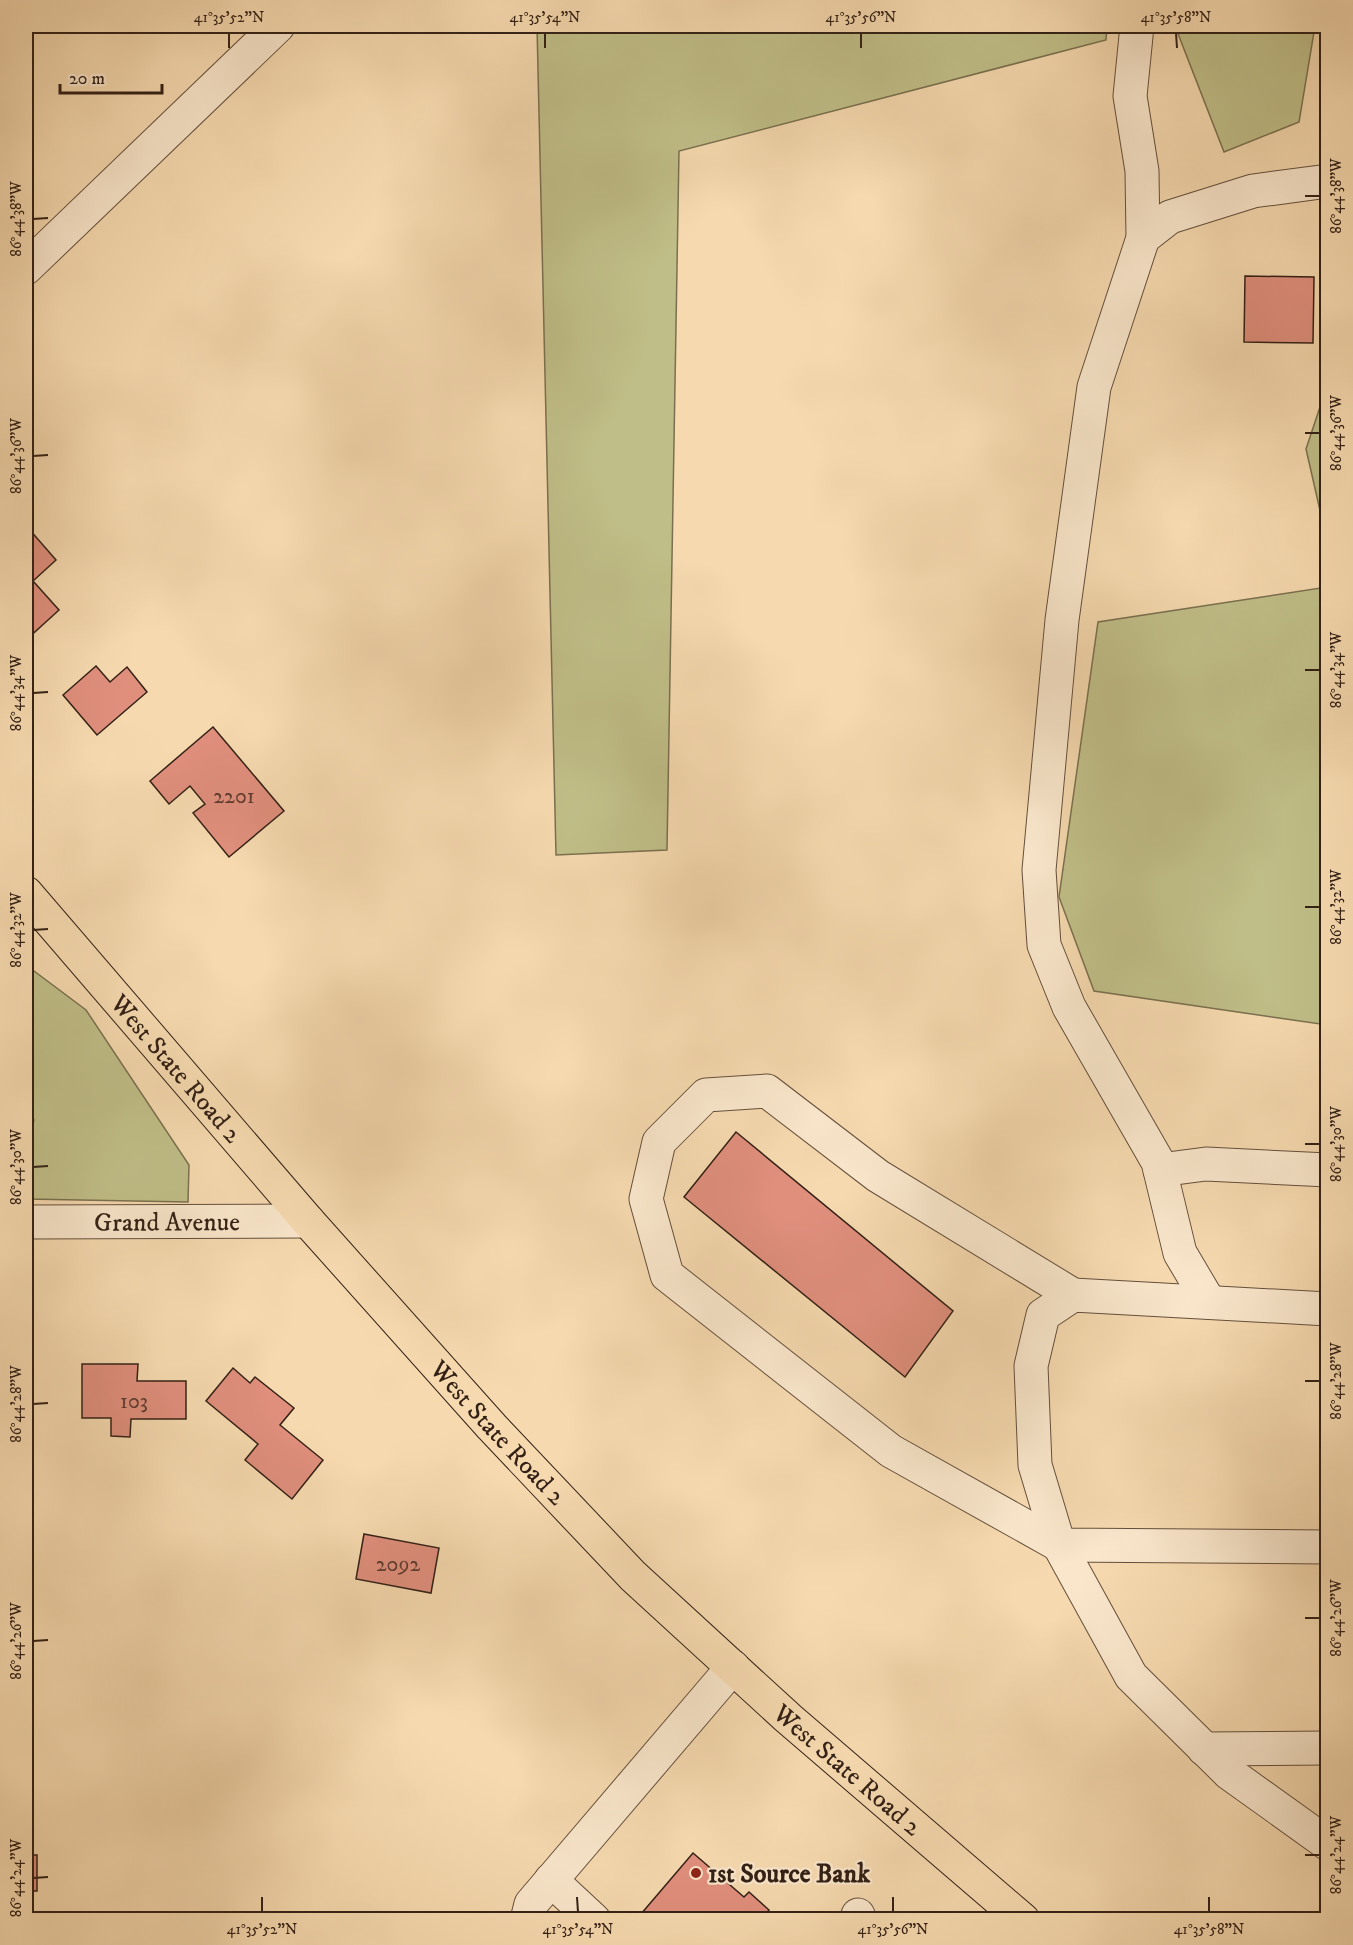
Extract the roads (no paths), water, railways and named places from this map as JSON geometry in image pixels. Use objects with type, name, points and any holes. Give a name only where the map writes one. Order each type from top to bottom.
[{"type":"main road","name":"West State Road 2","points":[[26,893],[308,1221],[492,1427],[633,1576],[788,1718],[1023,1920]]},
{"type":"street","points":[[26,268],[278,26]]},
{"type":"street","points":[[1137,26],[1130,96],[1142,171],[1143,238],[1094,387],[1062,620],[1039,870],[1044,945],[1069,1007],[1158,1162],[1180,1253],[1209,1302]]},
{"type":"street","points":[[1143,238],[1170,217],[1242,194],[1328,182]]},
{"type":"street","points":[[1328,1309],[1073,1295],[878,1176],[767,1091],[706,1095],[659,1142],[646,1199],[667,1275],[891,1451],[1059,1545],[1328,1547]]},
{"type":"street","points":[[1160,1170],[1206,1164],[1328,1170]]},
{"type":"street","name":"Grand Avenue","points":[[26,1222],[308,1221]]},
{"type":"street","points":[[1073,1295],[1043,1315],[1031,1366],[1035,1465],[1059,1545],[1131,1676],[1228,1773],[1328,1844]]},
{"type":"street","points":[[526,1920],[531,1904],[733,1668]]},
{"type":"street","points":[[1204,1749],[1328,1748]]},
{"type":"street","points":[[551,1880],[594,1920]]},
{"type":"place","name":"1st Source Bank","points":[[696,1873]]}]
